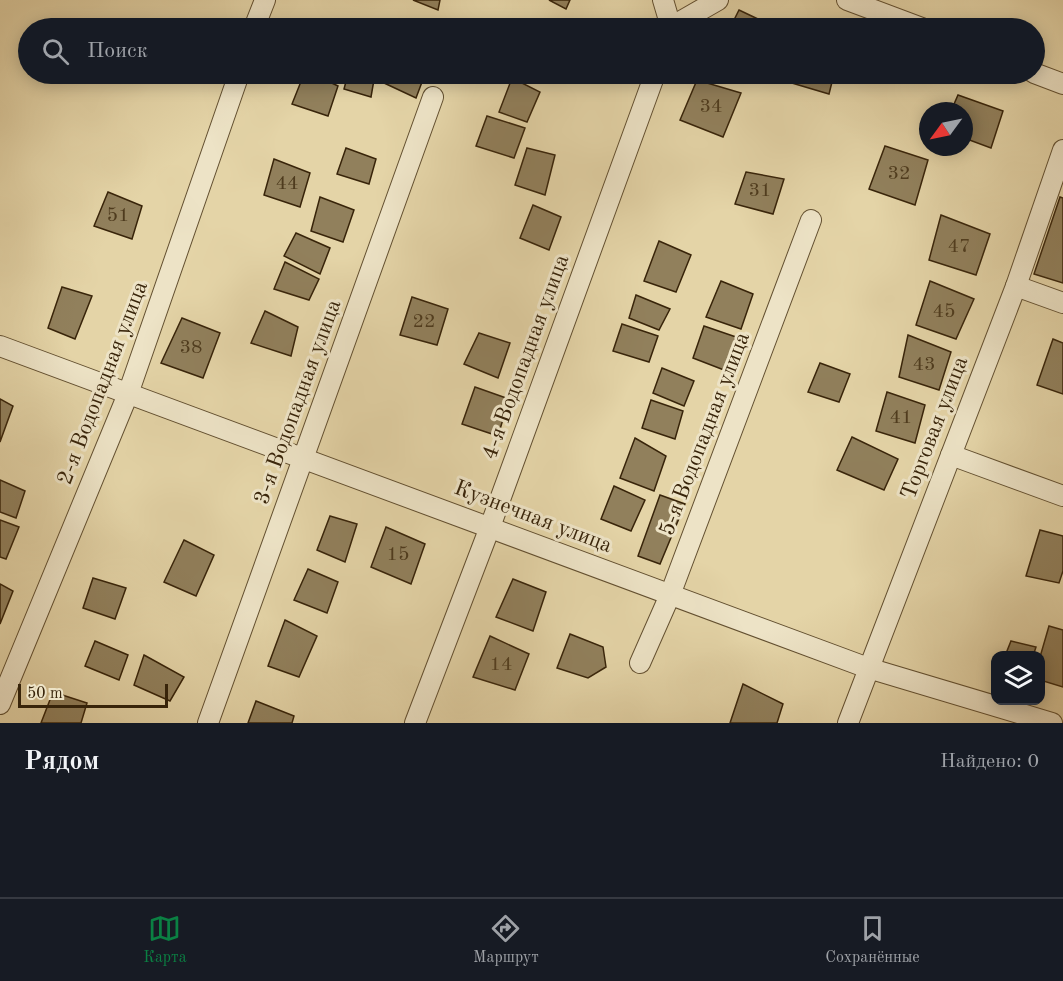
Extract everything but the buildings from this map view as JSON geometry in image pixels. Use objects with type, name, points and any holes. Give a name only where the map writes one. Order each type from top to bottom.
[{"type":"street","points":[[258,18],[265,0]]},
{"type":"street","points":[[663,0],[668,18]]},
{"type":"street","points":[[688,18],[718,0]]},
{"type":"street","points":[[847,0],[895,18]]},
{"type":"street","points":[[1045,77],[1063,84]]},
{"type":"street","name":"2-я Водопадная улица","points":[[0,704],[128,394],[236,84]]},
{"type":"street","name":"4-я Водопадная улица","points":[[415,723],[490,527],[651,84]]},
{"type":"street","name":"3-я Водопадная улица","points":[[208,723],[433,97]]},
{"type":"street","name":"Торговая улица","points":[[848,723],[1016,286],[1063,150]]},
{"type":"street","name":"5-я Водопадная улица","points":[[639,663],[670,594],[810,220]]},
{"type":"street","points":[[1016,286],[1063,303]]},
{"type":"street","name":"Кузнечная улица","points":[[0,346],[868,668],[1052,723]]},
{"type":"street","points":[[951,455],[1063,496]]}]
